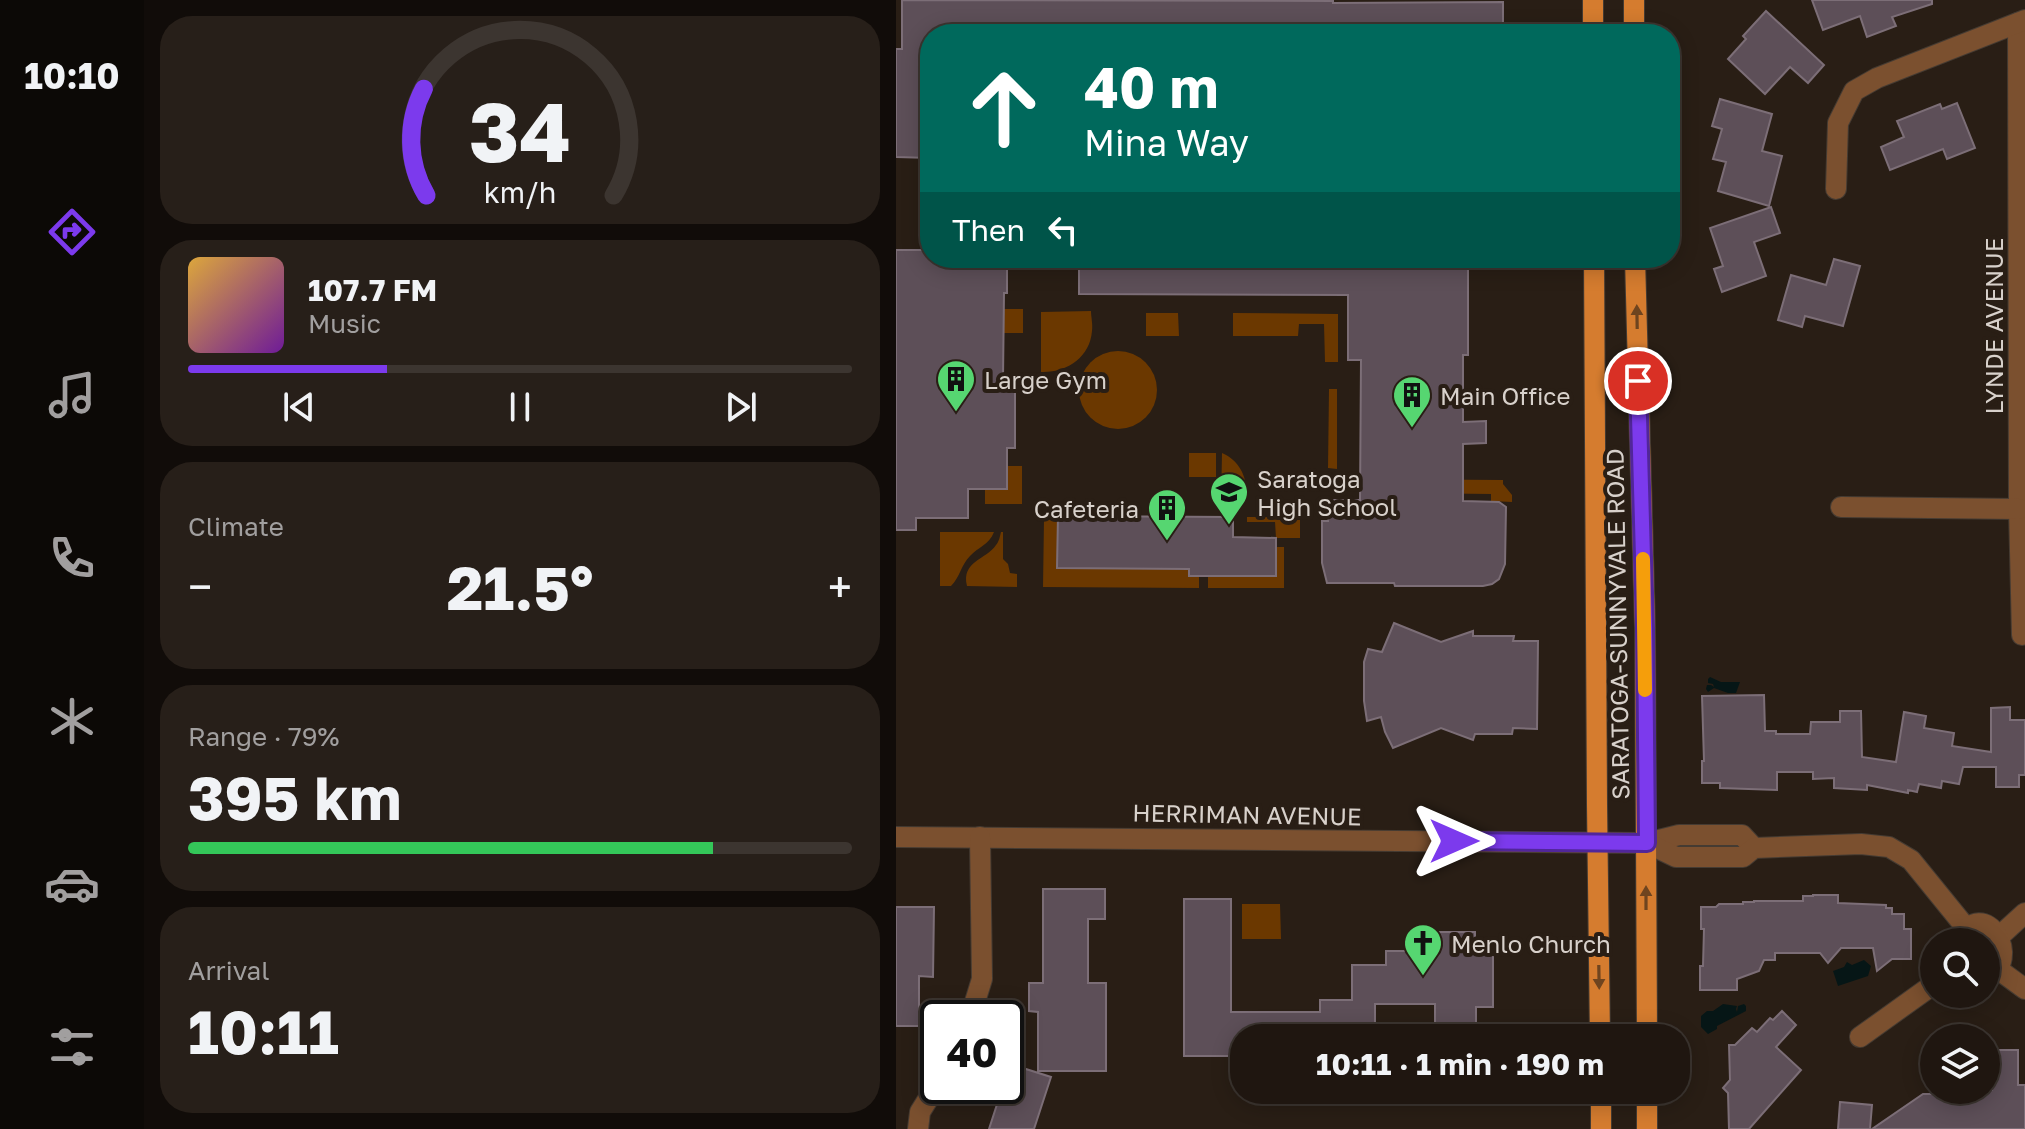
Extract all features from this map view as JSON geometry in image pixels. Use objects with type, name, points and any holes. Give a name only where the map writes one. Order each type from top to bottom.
[{"type":"main road","points":[[1593,0],[1593,24]]},
{"type":"main road","points":[[1634,0],[1634,24]]},
{"type":"main road","name":"SARATOGA-SUNNYVALE ROAD","points":[[1594,268],[1600,1024]]},
{"type":"main road","name":"SARATOGA-SUNNYVALE ROAD","points":[[1635,268],[1645,628],[1647,1024]]},
{"type":"main road","points":[[1601,1104],[1601,1129]]},
{"type":"main road","points":[[1647,1104],[1647,1129]]},
{"type":"street","points":[[1836,189],[1838,123],[1854,91],[1877,78],[2022,22]]},
{"type":"street","name":"LYNDE AVENUE","points":[[2022,22],[2019,509],[2022,635]]},
{"type":"street","points":[[1841,507],[2019,509]]},
{"type":"street","name":"HERRIMAN AVENUE","points":[[896,837],[1647,843]]},
{"type":"street","points":[[976,1000],[982,979],[980,837]]},
{"type":"street","points":[[1647,843],[1676,857],[1743,857],[1754,848],[1861,844],[1889,847],[1911,860],[1957,928]]},
{"type":"street","points":[[2003,933],[2025,913]]},
{"type":"street","points":[[1969,928],[1982,924],[1997,928]]},
{"type":"street","points":[[2000,931],[2009,946],[2007,959],[2000,966]]},
{"type":"street","points":[[2000,976],[2025,989]]},
{"type":"street","points":[[1860,1037],[1920,994]]},
{"type":"street","points":[[918,1129],[920,1112],[925,1104]]},
{"type":"shaded area","points":[[923,309],[1023,309],[1023,333],[1004,333],[1004,312]]},
{"type":"shaded area","points":[[1091,311],[1090,340],[1082,356],[1060,370],[1041,372],[1041,312]]},
{"type":"shaded area","points":[[1146,313],[1178,313],[1179,336],[1146,336]]},
{"type":"shaded area","points":[[1233,313],[1338,314],[1338,362],[1325,362],[1324,324],[1299,324],[1298,336],[1233,336]]},
{"type":"shaded area","points":[[1118,351],[1133,354],[1146,362],[1154,375],[1157,390],[1154,405],[1146,418],[1133,426],[1118,429],[1103,426],[1090,418],[1082,405],[1079,390],[1082,375],[1090,362],[1103,354]]},
{"type":"shaded area","points":[[1329,389],[1337,389],[1337,469],[1328,468]]},
{"type":"shaded area","points":[[1189,453],[1216,453],[1216,477],[1189,477]]},
{"type":"shaded area","points":[[1222,453],[1235,462],[1243,475],[1246,490],[1242,505],[1221,505]]},
{"type":"shaded area","points":[[1007,466],[1022,466],[1022,504],[985,504],[985,489],[1007,489]]},
{"type":"shaded area","points":[[1365,479],[1503,480],[1512,495],[1512,502],[1491,501],[1491,494],[1407,493]]},
{"type":"shaded area","points":[[1247,517],[1300,517],[1300,538],[1276,538],[1275,522],[1247,522]]},
{"type":"shaded area","points":[[1044,519],[1058,519],[1058,568],[1189,569],[1189,575],[1199,576],[1199,588],[1043,587]]},
{"type":"shaded area","points":[[940,532],[994,532],[967,560],[951,586],[940,586]]},
{"type":"shaded area","points":[[1001,532],[1003,559],[1010,573],[1017,574],[1017,587],[967,586],[966,578],[971,566],[992,550]]},
{"type":"shaded area","points":[[1276,547],[1284,547],[1284,588],[1208,588],[1208,576]]},
{"type":"shaded area","points":[[1710,677],[1721,682],[1740,682],[1736,693],[1714,688],[1708,692],[1707,685],[1714,687],[1713,684],[1708,683]]},
{"type":"shaded area","points":[[1242,904],[1280,904],[1281,939],[1242,939]]},
{"type":"shaded area","points":[[1864,960],[1871,966],[1868,976],[1838,986],[1833,971],[1844,967],[1847,962],[1852,965]]},
{"type":"shaded area","points":[[1723,1004],[1737,1006],[1737,1012],[1738,1006],[1744,1004],[1746,1011],[1708,1034],[1701,1027],[1701,1016]]},
{"type":"building","points":[[902,0],[1503,2],[1503,24],[920,24],[920,158],[896,157],[896,49],[902,49]]},
{"type":"building","points":[[1812,0],[1932,0],[1932,4],[1892,17],[1896,26],[1867,37],[1860,16],[1823,30]]},
{"type":"building","points":[[1766,11],[1824,65],[1808,83],[1790,67],[1765,94],[1728,59],[1746,39],[1743,36]]},
{"type":"building","points":[[1720,99],[1772,114],[1762,151],[1782,156],[1769,206],[1718,191],[1726,162],[1713,159],[1722,129],[1712,126]]},
{"type":"building","points":[[1957,103],[1975,148],[1947,159],[1943,149],[1890,170],[1881,147],[1904,137],[1897,121],[1940,104],[1942,109]]},
{"type":"building","points":[[1771,207],[1780,233],[1754,242],[1766,276],[1722,292],[1714,269],[1723,266],[1710,228]]},
{"type":"building","points":[[896,250],[920,250],[920,268],[1007,268],[1003,379],[1015,379],[1015,448],[1007,448],[1007,489],[968,489],[968,518],[916,518],[916,530],[896,530]]},
{"type":"building","points":[[1834,259],[1860,266],[1843,326],[1805,316],[1802,327],[1778,320],[1791,275],[1826,285]]},
{"type":"building","points":[[1079,268],[1468,268],[1468,355],[1463,355],[1463,422],[1486,421],[1486,443],[1463,444],[1463,501],[1499,502],[1506,507],[1505,564],[1499,579],[1483,586],[1327,583],[1322,563],[1322,521],[1328,521],[1327,500],[1360,500],[1361,360],[1348,360],[1348,295],[1079,294]]},
{"type":"building","name":"Cafeteria","points":[[1058,516],[1233,517],[1233,537],[1276,538],[1276,576],[1189,576],[1189,569],[1057,568]]},
{"type":"building","points":[[1394,623],[1441,642],[1473,631],[1473,636],[1514,636],[1513,641],[1538,641],[1537,729],[1513,728],[1512,734],[1475,734],[1473,740],[1441,728],[1393,748],[1381,717],[1367,721],[1364,662],[1368,649],[1382,652]]},
{"type":"building","points":[[1764,695],[1765,731],[1810,734],[1811,722],[1840,722],[1840,711],[1861,711],[1862,757],[1896,762],[1904,712],[1926,716],[1924,728],[1954,733],[1952,746],[1991,752],[1991,708],[2010,707],[2010,720],[2025,720],[2025,775],[2019,775],[2019,787],[1996,787],[1996,767],[1963,767],[1959,784],[1942,781],[1941,788],[1919,784],[1917,792],[1908,790],[1908,793],[1867,785],[1867,790],[1834,788],[1834,778],[1813,779],[1813,772],[1777,772],[1777,790],[1720,788],[1720,783],[1702,783],[1702,696]]},
{"type":"building","points":[[1043,889],[1105,889],[1105,919],[1088,919],[1088,983],[1106,983],[1106,1071],[1038,1071],[1038,1012],[1029,1011],[1029,983],[1043,983]]},
{"type":"building","points":[[1838,895],[1838,903],[1886,905],[1886,908],[1892,908],[1892,914],[1904,914],[1904,929],[1911,929],[1911,959],[1892,959],[1877,971],[1873,948],[1841,948],[1828,963],[1820,953],[1775,953],[1775,960],[1764,960],[1759,971],[1737,979],[1737,990],[1700,990],[1704,929],[1701,929],[1701,907],[1754,901],[1803,901],[1803,896]]},
{"type":"building","points":[[1184,899],[1231,899],[1231,1012],[1320,1012],[1320,1000],[1352,1000],[1352,965],[1386,965],[1386,951],[1438,951],[1438,932],[1475,932],[1475,952],[1493,952],[1493,1007],[1476,1007],[1476,1023],[1435,1023],[1435,1004],[1375,1004],[1375,1024],[1230,1024],[1230,1056],[1184,1056]]},
{"type":"building","points":[[896,907],[934,907],[933,977],[919,976],[919,1026],[896,1026]]},
{"type":"building","points":[[1782,1011],[1796,1025],[1776,1047],[1801,1070],[1749,1129],[1729,1129],[1728,1093],[1723,1088],[1730,1080],[1729,1045],[1735,1045],[1752,1028],[1757,1032]]},
{"type":"building","points":[[2000,1050],[2018,1050],[2018,1085],[2025,1085],[2025,1129],[1872,1129],[1920,1096],[1920,1104],[2000,1104]]},
{"type":"building","points":[[1024,1068],[1051,1077],[1034,1129],[989,1129],[997,1104],[1024,1104]]},
{"type":"building","points":[[1840,1102],[1872,1105],[1870,1129],[1838,1129]]},
{"type":"slow traffic","points":[[1643,559],[1645,690]]},
{"type":"place","name":"Large Gym","points":[[956,413]]},
{"type":"place","name":"Main Office","points":[[1412,429]]},
{"type":"place","name":"Saratoga High School","points":[[1229,526]]},
{"type":"place","name":"Cafeteria","points":[[1167,542]]},
{"type":"place","name":"Menlo Church","points":[[1423,977]]},
{"type":"route","points":[[1454,841],[1647,843],[1638,381]]}]
